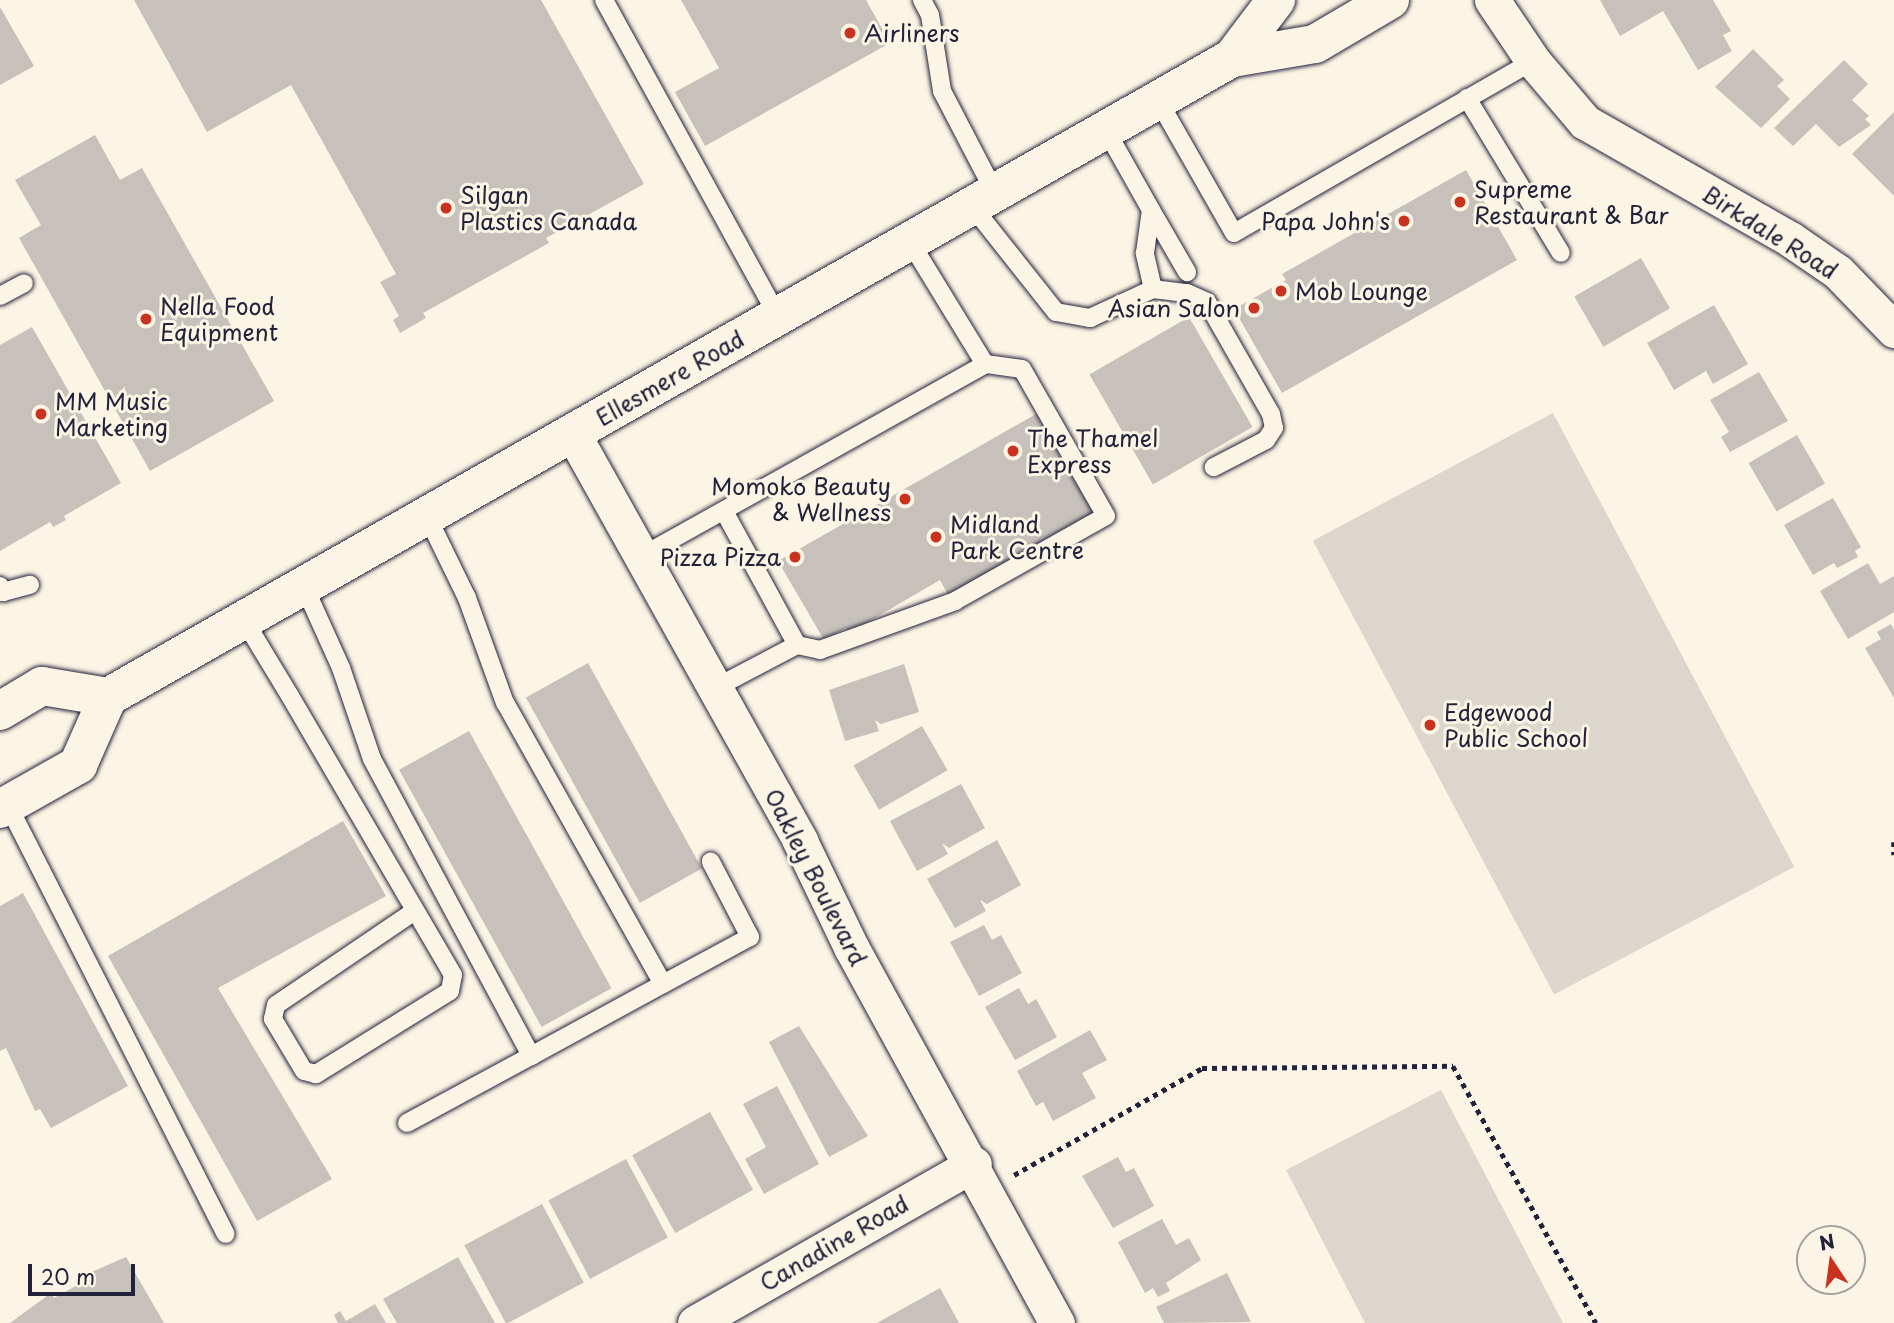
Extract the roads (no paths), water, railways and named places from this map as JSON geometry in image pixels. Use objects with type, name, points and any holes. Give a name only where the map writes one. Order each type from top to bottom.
[{"type":"main road","name":"Ellesmere Road","points":[[1232,58],[1276,0]]},
{"type":"main road","name":"Ellesmere Road","points":[[108,697],[1232,58],[1315,44],[1390,0]]},
{"type":"main road","points":[[0,711],[42,686],[108,697],[78,765],[4,807]]},
{"type":"street","name":"Birkdale Road","points":[[1492,0],[1533,61],[1585,122],[1790,239],[1838,272],[1894,330]]},
{"type":"street","name":"Oakley Boulevard","points":[[573,433],[800,841],[851,947],[974,1164],[1056,1323]]},
{"type":"street","name":"Canadine Road","points":[[695,1323],[974,1164]]},
{"type":"lane","points":[[604,0],[778,316]]},
{"type":"lane","points":[[922,0],[930,15],[942,91],[983,199],[1056,312],[1090,318],[1153,289],[1187,293],[1207,302],[1271,414],[1274,428],[1266,440],[1214,467]]},
{"type":"lane","points":[[1158,100],[1234,233],[1533,61]]},
{"type":"lane","points":[[1467,98],[1561,253]]},
{"type":"lane","points":[[1105,130],[1187,272]]},
{"type":"lane","points":[[1151,210],[1145,253],[1153,289]]},
{"type":"lane","points":[[909,240],[985,365]]},
{"type":"lane","points":[[0,296],[24,283]]},
{"type":"lane","points":[[642,556],[985,365],[1021,369],[1107,516],[955,601],[820,650],[797,645],[715,688]]},
{"type":"lane","points":[[724,511],[797,645]]},
{"type":"lane","points":[[427,516],[467,598],[505,703],[663,985]]},
{"type":"lane","points":[[0,586],[3,592],[30,585]]},
{"type":"lane","points":[[304,586],[341,668],[372,759],[531,1056]]},
{"type":"lane","points":[[244,620],[453,975],[450,991],[316,1074],[304,1071],[272,1020],[276,1005],[415,911]]},
{"type":"lane","points":[[4,807],[226,1234]]},
{"type":"lane","points":[[407,1123],[751,937],[711,862]]},
{"type":"place","name":"Airliners","points":[[850,33]]},
{"type":"place","name":"Supreme Restaurant & Bar","points":[[1460,202]]},
{"type":"place","name":"Silgan Plastics Canada","points":[[446,208]]},
{"type":"place","name":"Papa John's","points":[[1404,221]]},
{"type":"place","name":"Mob Lounge","points":[[1281,291]]},
{"type":"place","name":"Asian Salon","points":[[1254,308]]},
{"type":"place","name":"Nella Food Equipment","points":[[146,319]]},
{"type":"place","name":"MM Music Marketing","points":[[41,414]]},
{"type":"place","name":"The Thamel Express","points":[[1013,451]]},
{"type":"place","name":"Momoko Beauty & Wellness","points":[[905,499]]},
{"type":"place","name":"Midland Park Centre","points":[[936,537]]},
{"type":"place","name":"Pizza Pizza","points":[[795,557]]},
{"type":"place","name":"Edgewood Public School","points":[[1430,725]]}]
